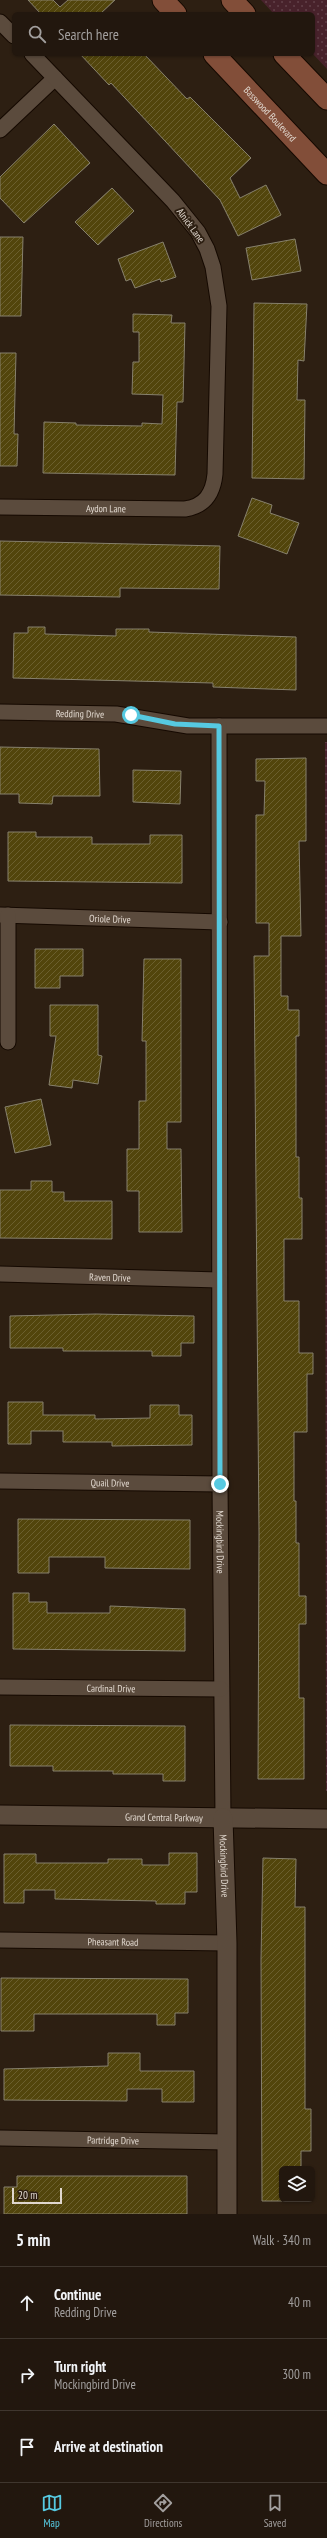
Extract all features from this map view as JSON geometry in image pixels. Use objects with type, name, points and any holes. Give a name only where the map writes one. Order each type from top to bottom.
[{"type":"main road","points":[[163,0],[174,12]]},
{"type":"main road","points":[[232,0],[244,12]]},
{"type":"main road","name":"Basswood Boulevard","points":[[216,56],[327,174]]},
{"type":"main road","points":[[286,56],[327,99]]},
{"type":"street","points":[[0,22],[12,34]]},
{"type":"street","name":"Alnick Lane","points":[[34,56],[186,216],[207,249],[217,287],[219,328],[215,474],[212,492],[208,498]]},
{"type":"street","points":[[0,130],[55,78]]},
{"type":"street","name":"Aydon Lane","points":[[0,507],[185,509],[194,508],[208,498]]},
{"type":"street","name":"Redding Drive","points":[[0,712],[116,714],[175,724],[219,726],[327,726]]},
{"type":"street","name":"Mockingbird Drive","points":[[219,726],[221,1689],[227,1943],[227,2214]]},
{"type":"street","points":[[4,915],[8,1042]]},
{"type":"street","name":"Oriole Drive","points":[[4,915],[220,922]]},
{"type":"street","name":"Raven Drive","points":[[0,1274],[219,1280]]},
{"type":"street","name":"Quail Drive","points":[[0,1481],[220,1484]]},
{"type":"street","name":"Cardinal Drive","points":[[0,1687],[221,1689]]},
{"type":"street","name":"Grand Central Parkway","points":[[0,1816],[327,1819]]},
{"type":"street","name":"Pheasant Road","points":[[0,1940],[227,1943]]},
{"type":"street","name":"Partridge Drive","points":[[0,2138],[227,2142]]},
{"type":"shaded area","points":[[261,0],[327,0],[327,69],[315,56],[315,12],[272,12]]},
{"type":"shaded area","points":[[325,742],[327,742],[327,1791],[326,1791]]},
{"type":"building","points":[[28,0],[53,0],[60,7],[68,0],[115,0],[102,12],[39,12]]},
{"type":"building","points":[[82,56],[146,56],[187,99],[190,97],[251,158],[230,178],[240,198],[266,185],[281,215],[238,236],[220,200],[111,83],[109,85]]},
{"type":"building","points":[[54,124],[90,163],[24,223],[0,198],[0,177]]},
{"type":"building","points":[[112,188],[134,211],[98,245],[75,222]]},
{"type":"building","points":[[0,237],[23,237],[21,316],[0,316]]},
{"type":"building","points":[[295,239],[301,271],[252,280],[246,248]]},
{"type":"building","points":[[163,242],[176,277],[161,282],[160,279],[135,288],[131,279],[126,281],[118,259]]},
{"type":"building","points":[[254,303],[307,304],[304,361],[298,360],[297,400],[305,400],[304,479],[252,478]]},
{"type":"building","points":[[133,314],[172,315],[171,323],[185,323],[183,402],[177,402],[175,475],[43,473],[44,422],[76,423],[76,425],[142,426],[142,423],[162,424],[163,395],[132,394],[133,362],[139,362],[139,332],[133,332]]},
{"type":"building","points":[[0,353],[16,353],[14,434],[18,434],[17,466],[0,466]]},
{"type":"building","points":[[252,498],[272,505],[270,513],[299,523],[287,554],[238,536]]},
{"type":"building","points":[[0,541],[220,546],[219,589],[120,588],[120,597],[0,595]]},
{"type":"building","points":[[28,627],[45,627],[45,634],[116,636],[116,629],[149,629],[149,632],[296,637],[296,690],[213,687],[213,683],[13,678],[14,633],[28,633]]},
{"type":"building","points":[[0,747],[99,749],[100,796],[53,796],[52,804],[19,803],[19,794],[0,794]]},
{"type":"building","points":[[306,758],[306,841],[299,841],[301,936],[281,936],[281,996],[288,996],[288,1010],[299,1010],[299,1036],[296,1036],[296,1157],[299,1157],[299,1198],[302,1198],[302,1239],[284,1239],[284,1301],[299,1301],[299,1353],[313,1353],[313,1374],[307,1374],[307,1432],[294,1432],[294,1501],[296,1501],[296,1543],[299,1543],[299,1596],[306,1596],[306,1624],[299,1624],[299,1698],[304,1698],[304,1779],[258,1779],[259,1533],[254,956],[269,956],[269,923],[256,923],[256,815],[264,815],[265,781],[256,781],[256,759]]},
{"type":"building","points":[[133,770],[181,771],[180,804],[133,802]]},
{"type":"building","points":[[8,832],[36,832],[36,837],[92,837],[92,844],[150,844],[150,835],[182,835],[182,883],[8,881]]},
{"type":"building","points":[[35,949],[83,949],[83,976],[60,976],[60,988],[35,988]]},
{"type":"building","points":[[144,959],[181,959],[181,1122],[167,1122],[167,1149],[181,1149],[182,1232],[139,1232],[139,1191],[127,1191],[127,1149],[139,1149],[139,1101],[146,1101],[146,1041],[142,1041]]},
{"type":"building","points":[[50,1005],[98,1005],[98,1055],[102,1056],[98,1084],[73,1080],[72,1088],[49,1085],[56,1036],[50,1036]]},
{"type":"building","points":[[41,1099],[51,1145],[15,1153],[5,1107]]},
{"type":"building","points":[[31,1181],[52,1181],[52,1192],[64,1192],[64,1201],[112,1201],[112,1239],[0,1238],[0,1190],[31,1190]]},
{"type":"building","points":[[96,1314],[194,1316],[194,1343],[181,1343],[181,1356],[152,1356],[152,1351],[63,1351],[63,1348],[10,1348],[10,1316]]},
{"type":"building","points":[[8,1402],[43,1402],[43,1415],[95,1415],[95,1419],[150,1418],[150,1405],[179,1405],[179,1415],[192,1415],[192,1445],[112,1446],[112,1442],[63,1442],[63,1431],[31,1431],[31,1444],[8,1444]]},
{"type":"building","points":[[18,1519],[190,1520],[190,1569],[105,1568],[105,1557],[49,1557],[49,1573],[18,1573]]},
{"type":"building","points":[[13,1593],[29,1593],[29,1602],[47,1602],[47,1613],[110,1613],[110,1606],[185,1609],[185,1651],[13,1649]]},
{"type":"building","points":[[10,1725],[185,1726],[185,1781],[163,1781],[163,1774],[113,1774],[113,1771],[53,1771],[53,1766],[10,1766]]},
{"type":"building","points":[[169,1853],[197,1853],[197,1892],[185,1892],[185,1904],[156,1904],[156,1901],[55,1899],[55,1890],[24,1890],[24,1903],[4,1903],[4,1854],[36,1854],[36,1863],[108,1863],[108,1859],[142,1859],[142,1865],[169,1865]]},
{"type":"building","points":[[263,1858],[296,1859],[295,1907],[305,1907],[305,2109],[311,2109],[311,2151],[301,2151],[301,2166],[279,2166],[279,2201],[262,2201],[261,1959]]},
{"type":"building","points":[[1,1978],[188,1979],[188,2013],[175,2013],[175,2025],[157,2025],[157,2014],[34,2014],[34,2031],[1,2031]]},
{"type":"building","points":[[108,2053],[140,2053],[140,2071],[194,2071],[194,2102],[162,2102],[162,2089],[127,2089],[127,2101],[4,2100],[4,2069],[108,2066]]},
{"type":"building","points":[[17,2176],[187,2176],[187,2214],[4,2214],[4,2187],[17,2187]]},
{"type":"route","points":[[131,715],[188,726],[219,726],[220,1484]]}]
